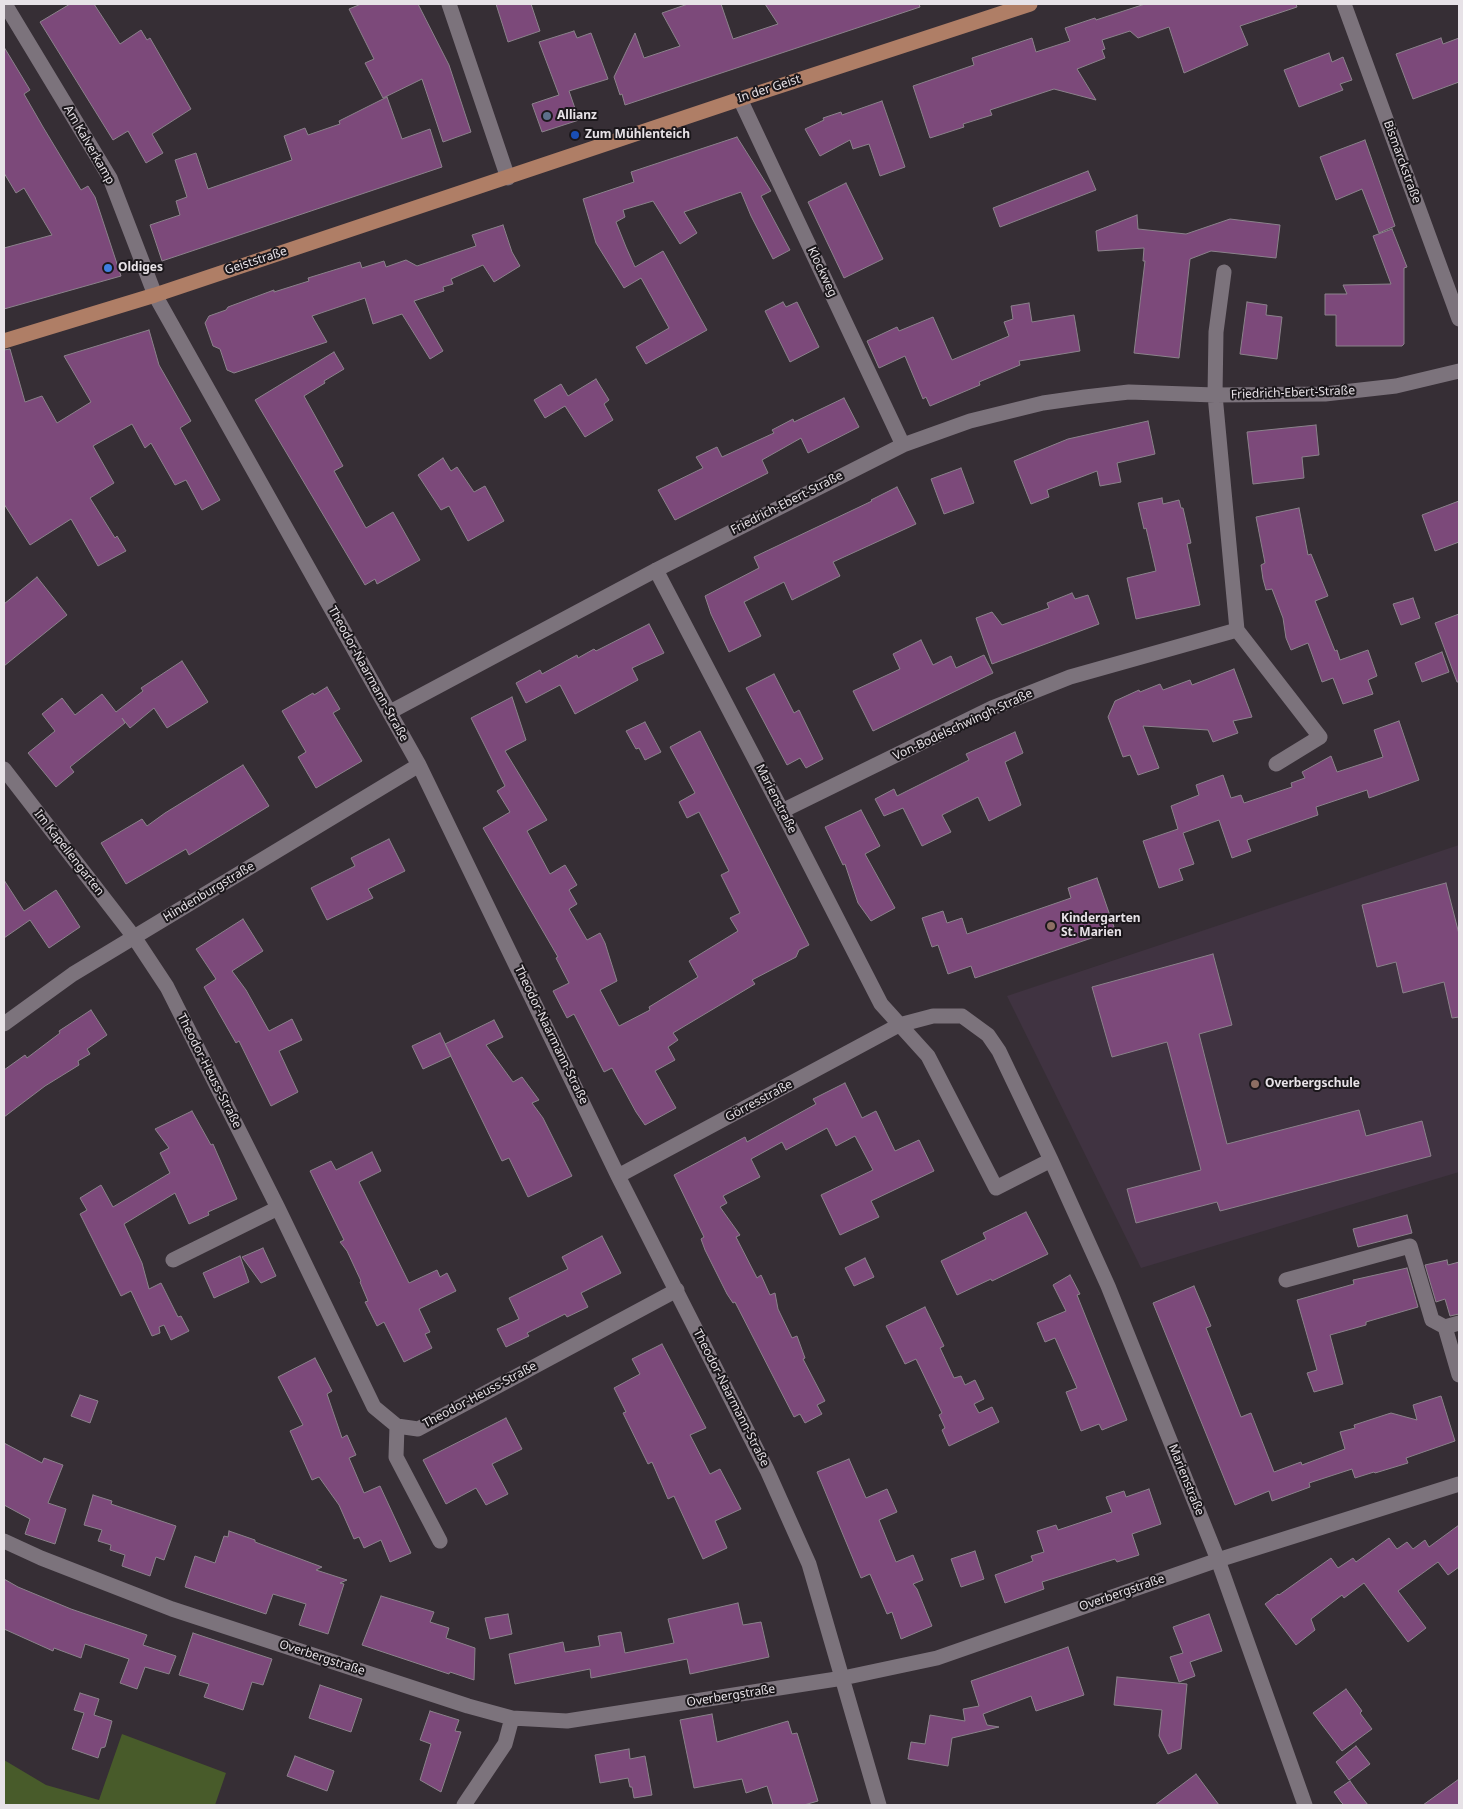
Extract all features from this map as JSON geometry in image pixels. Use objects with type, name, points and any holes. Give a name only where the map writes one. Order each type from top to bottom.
[{"type":"main road","name":"In der Geist","points":[[508,178],[740,99],[1030,4]]},
{"type":"main road","name":"Geiststraße","points":[[4,341],[155,295],[508,178]]},
{"type":"street","name":"Am Kalverkamp","points":[[5,4],[110,178],[155,295]]},
{"type":"street","points":[[449,4],[508,178]]},
{"type":"street","name":"Bismarckstraße","points":[[1344,4],[1459,319]]},
{"type":"street","name":"Klockweg","points":[[740,99],[903,445]]},
{"type":"street","name":"Friedrich-Ebert-Straße","points":[[1215,395],[1216,332],[1224,272]]},
{"type":"street","name":"Theodor-Naarmann-Straße","points":[[155,295],[419,765],[618,1176],[767,1470],[809,1564],[879,1805]]},
{"type":"street","name":"Friedrich-Ebert-Straße","points":[[390,712],[656,570],[903,445],[970,421],[1043,403],[1129,392],[1215,395],[1325,394],[1396,386],[1459,371]]},
{"type":"street","points":[[1215,395],[1236,630],[1320,737],[1276,764]]},
{"type":"street","name":"Marienstraße","points":[[656,570],[881,1004],[928,1056],[996,1188],[1051,1160]]},
{"type":"street","name":"Von-Bodelschwingh-Straße","points":[[782,811],[992,708],[1070,677],[1236,630]]},
{"type":"street","name":"Hindenburgstraße","points":[[4,1024],[73,974],[419,765]]},
{"type":"street","name":"Im Kapellengarten","points":[[4,769],[134,937]]},
{"type":"street","name":"Theodor-Heuss-Straße","points":[[134,937],[167,987],[278,1208],[374,1407],[397,1426],[418,1429],[677,1290]]},
{"type":"street","name":"Marienstraße","points":[[899,1025],[933,1016],[962,1016],[988,1034],[999,1051],[1108,1286],[1218,1560],[1305,1805]]},
{"type":"street","name":"Görresstraße","points":[[618,1176],[899,1025]]},
{"type":"street","points":[[173,1260],[278,1208]]},
{"type":"street","points":[[1286,1280],[1410,1246],[1432,1320],[1452,1325],[1459,1375]]},
{"type":"street","points":[[397,1426],[396,1457],[440,1541]]},
{"type":"street","name":"Overbergstraße","points":[[4,1541],[41,1558],[172,1609],[468,1706],[512,1718],[568,1721],[843,1678],[937,1658],[1218,1560],[1459,1484]]},
{"type":"street","points":[[464,1805],[505,1744],[512,1718]]},
{"type":"shaded area","name":"Overbergschule","points":[[1459,845],[1459,1172],[1141,1268],[1007,996]]},
{"type":"green space","points":[[122,1734],[226,1773],[215,1805],[4,1805],[4,1760],[46,1785],[99,1800]]},
{"type":"building","points":[[70,4],[94,4],[120,44],[141,30],[147,40],[150,38],[191,109],[152,134],[163,153],[146,163],[128,131],[113,140],[40,22]]},
{"type":"building","points":[[361,4],[418,4],[449,65],[471,132],[443,142],[422,79],[383,98],[365,63],[374,59],[349,9]]},
{"type":"building","points":[[496,4],[531,4],[540,31],[508,42]]},
{"type":"building","points":[[688,4],[721,4],[733,39],[778,24],[765,4],[919,4],[920,7],[625,105],[614,77],[635,33],[644,58],[680,46],[662,13]]},
{"type":"building","points":[[1145,4],[1296,4],[1297,7],[1240,26],[1248,45],[1184,73],[1169,27],[1138,38],[1130,31],[1102,40],[1105,49],[1102,50],[1105,58],[1077,69],[1096,100],[1054,89],[990,110],[992,115],[963,124],[964,127],[930,138],[913,86],[974,65],[972,58],[1032,38],[1036,52],[1070,41],[1065,28]]},
{"type":"building","points":[[574,31],[577,38],[591,33],[608,79],[569,91],[579,120],[542,132],[532,104],[559,95],[539,42]]},
{"type":"building","points":[[1441,38],[1443,44],[1459,38],[1459,82],[1413,99],[1396,54]]},
{"type":"building","points":[[4,47],[30,90],[24,94],[81,190],[88,186],[95,197],[121,276],[4,309],[4,248],[52,235],[24,188],[16,193],[4,173]]},
{"type":"building","points":[[1329,53],[1332,62],[1343,57],[1352,80],[1340,84],[1343,90],[1299,107],[1284,70]]},
{"type":"building","points":[[387,97],[402,139],[430,129],[442,167],[162,261],[150,225],[180,215],[176,201],[187,197],[175,160],[196,153],[208,189],[292,160],[284,136],[305,128],[308,135],[340,124],[339,121]]},
{"type":"building","points":[[882,101],[905,167],[880,176],[869,144],[853,149],[850,140],[820,156],[805,129],[824,120],[823,118],[841,112],[842,115]]},
{"type":"building","points":[[737,137],[771,191],[761,196],[790,250],[773,259],[741,192],[684,212],[697,233],[680,244],[653,201],[623,210],[625,217],[616,222],[635,267],[663,251],[707,330],[646,364],[636,347],[669,328],[641,278],[624,288],[596,243],[583,199],[634,182],[631,172]]},
{"type":"building","points":[[1365,140],[1395,226],[1379,233],[1362,189],[1336,200],[1320,157]]},
{"type":"building","points":[[1088,171],[1096,190],[1000,227],[993,208]]},
{"type":"building","points":[[846,183],[883,259],[844,278],[808,202]]},
{"type":"building","points":[[1137,215],[1138,229],[1186,234],[1230,219],[1280,225],[1276,258],[1211,251],[1190,259],[1179,358],[1134,353],[1145,261],[1143,261],[1144,248],[1098,251],[1096,231]]},
{"type":"building","points":[[503,225],[512,252],[520,266],[494,282],[483,265],[451,279],[453,284],[443,287],[444,291],[414,301],[443,351],[430,359],[402,314],[373,324],[365,298],[312,316],[327,342],[234,373],[227,370],[220,349],[213,346],[205,323],[209,316],[226,310],[228,307],[274,290],[274,292],[309,281],[308,278],[360,262],[362,268],[384,261],[386,267],[406,260],[417,266],[476,246],[472,235]]},
{"type":"building","points":[[1392,229],[1407,267],[1404,268],[1404,344],[1402,346],[1336,346],[1336,315],[1325,315],[1325,294],[1347,294],[1343,285],[1391,284],[1373,236]]},
{"type":"building","points":[[783,302],[786,307],[797,302],[819,347],[790,362],[765,311]]},
{"type":"building","points":[[1247,302],[1267,305],[1266,315],[1282,317],[1277,359],[1240,354]]},
{"type":"building","points":[[1029,303],[1032,322],[1074,315],[1080,351],[1019,361],[1020,365],[979,382],[980,385],[930,406],[926,397],[923,399],[905,356],[879,368],[867,341],[897,327],[899,331],[933,317],[952,360],[1009,336],[1004,322],[1013,319],[1011,306]]},
{"type":"building","points":[[149,330],[159,365],[191,421],[180,428],[220,500],[202,510],[186,480],[175,485],[151,443],[145,448],[132,424],[93,446],[114,483],[90,498],[115,538],[117,536],[126,551],[98,566],[71,519],[30,545],[4,504],[4,350],[10,349],[25,402],[42,396],[57,423],[91,402],[64,356]]},
{"type":"building","points":[[334,352],[344,369],[304,396],[343,466],[334,471],[366,528],[393,512],[420,560],[377,584],[375,579],[365,585],[255,400]]},
{"type":"building","points":[[596,379],[609,400],[604,404],[613,420],[585,437],[565,406],[545,418],[534,400],[561,384],[568,396]]},
{"type":"building","points":[[844,398],[859,427],[808,453],[801,438],[762,460],[768,473],[675,520],[658,490],[703,468],[696,457],[717,447],[722,457],[774,433],[772,430],[793,419],[794,422]]},
{"type":"building","points":[[1148,421],[1155,454],[1117,463],[1121,482],[1100,486],[1097,471],[1047,490],[1049,497],[1031,504],[1014,461],[1068,439]]},
{"type":"building","points":[[1316,425],[1319,455],[1302,457],[1304,478],[1253,484],[1247,432]]},
{"type":"building","points":[[443,458],[451,471],[457,467],[474,492],[485,486],[504,521],[468,541],[449,506],[441,510],[418,475]]},
{"type":"building","points":[[961,468],[974,503],[944,514],[931,479]]},
{"type":"building","points":[[897,487],[916,524],[833,562],[840,576],[792,600],[784,582],[744,602],[761,636],[729,652],[711,614],[705,596],[759,568],[754,557],[872,501]]},
{"type":"building","points":[[1162,498],[1163,504],[1179,500],[1181,508],[1183,508],[1191,543],[1187,544],[1200,605],[1136,619],[1127,578],[1156,571],[1138,503]]},
{"type":"building","points":[[1459,501],[1459,542],[1435,551],[1422,515]]},
{"type":"building","points":[[1299,508],[1308,555],[1311,554],[1328,596],[1315,601],[1335,651],[1337,650],[1340,660],[1368,650],[1377,676],[1368,680],[1373,694],[1343,704],[1333,678],[1322,682],[1308,643],[1291,650],[1286,638],[1283,618],[1272,589],[1266,590],[1263,579],[1261,565],[1265,563],[1256,517]]},
{"type":"building","points":[[37,577],[67,615],[4,666],[4,604]]},
{"type":"building","points":[[1072,593],[1075,599],[1088,595],[1099,624],[992,664],[976,618],[992,612],[1002,625],[1049,608],[1047,603]]},
{"type":"building","points":[[1413,598],[1420,618],[1401,625],[1393,604]]},
{"type":"building","points":[[1459,614],[1459,682],[1457,682],[1435,623]]},
{"type":"building","points":[[649,624],[664,653],[632,668],[638,680],[575,714],[560,685],[526,703],[516,683],[540,670],[542,674],[577,655],[578,658],[594,649],[596,651]]},
{"type":"building","points":[[921,640],[933,665],[951,656],[956,668],[984,655],[993,673],[873,731],[853,691],[900,669],[893,654]]},
{"type":"building","points":[[1442,652],[1449,672],[1422,682],[1415,663]]},
{"type":"building","points":[[182,661],[208,702],[167,728],[154,708],[130,728],[122,718],[125,723],[70,767],[74,772],[56,787],[28,753],[55,731],[42,714],[62,698],[75,715],[102,694],[116,712],[143,691],[141,688]]},
{"type":"building","points":[[1234,669],[1252,717],[1233,721],[1238,733],[1213,742],[1208,730],[1143,726],[1159,768],[1138,775],[1130,755],[1123,757],[1108,717],[1115,701],[1139,690],[1140,692],[1160,684],[1163,690],[1190,680],[1192,685]]},
{"type":"building","points":[[774,674],[794,713],[799,710],[823,759],[806,768],[800,758],[787,765],[746,688]]},
{"type":"building","points":[[327,687],[340,709],[333,713],[362,761],[316,788],[298,757],[306,752],[282,711]]},
{"type":"building","points":[[512,697],[526,740],[505,751],[547,820],[527,831],[550,874],[565,865],[577,885],[569,890],[577,904],[569,909],[587,940],[600,933],[605,943],[617,981],[600,990],[619,1026],[650,1010],[649,1007],[698,977],[689,961],[738,931],[730,918],[740,913],[721,875],[729,871],[699,812],[687,818],[679,802],[695,793],[670,747],[700,731],[809,945],[799,950],[796,957],[752,980],[755,984],[673,1033],[678,1040],[668,1047],[675,1060],[655,1071],[676,1108],[645,1125],[612,1068],[604,1072],[574,1014],[567,1018],[553,991],[569,983],[556,958],[558,957],[483,828],[510,812],[497,791],[505,786],[471,718]]},
{"type":"building","points":[[1399,721],[1419,780],[1369,798],[1367,790],[1316,807],[1318,815],[1247,840],[1251,851],[1232,858],[1219,820],[1183,833],[1194,864],[1179,869],[1183,880],[1159,888],[1143,841],[1178,829],[1171,806],[1199,795],[1196,785],[1223,775],[1231,798],[1241,795],[1244,803],[1292,787],[1291,783],[1305,778],[1302,772],[1331,756],[1337,772],[1383,757],[1374,730]]},
{"type":"building","points":[[645,722],[661,752],[645,760],[639,748],[636,749],[626,731]]},
{"type":"building","points":[[1015,732],[1023,753],[1005,762],[1021,805],[989,821],[978,797],[942,815],[951,832],[922,846],[903,808],[884,816],[875,799],[894,789],[897,796],[969,760],[966,754]]},
{"type":"building","points":[[243,765],[269,806],[189,855],[186,849],[126,884],[101,843],[142,819],[147,826]]},
{"type":"building","points":[[861,810],[880,846],[865,854],[895,908],[871,921],[858,903],[845,864],[843,865],[825,827]]},
{"type":"building","points":[[389,839],[405,871],[368,889],[373,898],[327,920],[311,888],[355,866],[351,858]]},
{"type":"building","name":"Kindergarten St. Marien","points":[[1097,878],[1115,930],[975,978],[971,966],[948,974],[938,945],[932,947],[922,918],[943,911],[947,923],[962,918],[967,934],[1071,898],[1068,888]]},
{"type":"building","points":[[4,880],[24,911],[56,890],[80,927],[49,948],[30,920],[4,938]]},
{"type":"building","points":[[1446,883],[1459,934],[1459,1017],[1452,1018],[1444,982],[1403,993],[1396,962],[1377,967],[1362,905]]},
{"type":"building","points":[[243,919],[263,951],[232,971],[246,990],[269,1031],[292,1019],[302,1040],[279,1051],[298,1092],[271,1106],[239,1041],[236,1043],[204,987],[216,979],[196,949]]},
{"type":"building","points":[[1213,954],[1232,1025],[1199,1034],[1227,1144],[1359,1110],[1366,1136],[1422,1121],[1431,1156],[1220,1211],[1217,1202],[1136,1223],[1127,1189],[1201,1170],[1167,1042],[1112,1057],[1092,987]]},
{"type":"building","points":[[91,1010],[107,1035],[87,1049],[90,1054],[78,1061],[79,1065],[45,1086],[4,1117],[4,1070],[25,1055],[27,1058],[60,1033],[59,1031]]},
{"type":"building","points":[[494,1020],[503,1037],[486,1045],[513,1082],[522,1077],[539,1100],[532,1103],[543,1118],[572,1176],[528,1197],[509,1158],[502,1161],[445,1044]]},
{"type":"building","points":[[440,1033],[451,1056],[423,1069],[412,1046]]},
{"type":"building","points":[[845,1083],[862,1118],[876,1111],[895,1151],[919,1140],[934,1171],[871,1201],[879,1217],[840,1235],[821,1195],[873,1170],[855,1136],[836,1146],[827,1128],[786,1150],[782,1142],[751,1159],[760,1177],[723,1196],[727,1203],[720,1207],[740,1235],[736,1237],[757,1278],[761,1275],[770,1295],[775,1293],[778,1309],[792,1338],[797,1336],[805,1358],[803,1359],[825,1401],[817,1405],[822,1414],[805,1423],[800,1414],[794,1417],[735,1302],[733,1303],[727,1294],[705,1250],[701,1239],[704,1237],[674,1175],[745,1137],[747,1142],[816,1104],[813,1099]]},
{"type":"building","points":[[192,1111],[211,1145],[213,1144],[237,1199],[208,1212],[209,1215],[189,1224],[175,1193],[124,1224],[142,1263],[149,1289],[161,1283],[178,1317],[181,1316],[189,1331],[171,1340],[164,1325],[159,1327],[160,1333],[152,1336],[131,1291],[121,1296],[80,1214],[87,1210],[80,1198],[101,1185],[113,1207],[170,1173],[160,1153],[169,1148],[155,1129]]},
{"type":"building","points":[[372,1152],[381,1171],[359,1182],[409,1283],[437,1270],[440,1277],[447,1273],[456,1291],[419,1309],[430,1332],[425,1334],[432,1348],[404,1362],[384,1322],[377,1326],[365,1302],[368,1301],[361,1281],[347,1251],[340,1242],[344,1240],[310,1171],[331,1161],[336,1170]]},
{"type":"building","points":[[1026,1212],[1048,1254],[992,1281],[991,1279],[957,1295],[941,1261],[986,1239],[983,1233]]},
{"type":"building","points":[[1407,1215],[1412,1233],[1358,1247],[1353,1229]]},
{"type":"building","points":[[602,1236],[621,1273],[581,1293],[588,1307],[567,1317],[565,1314],[527,1333],[529,1336],[506,1347],[497,1329],[519,1319],[509,1298],[568,1269],[562,1257]]},
{"type":"building","points":[[263,1248],[276,1276],[261,1283],[242,1257]]},
{"type":"building","points":[[240,1256],[249,1282],[214,1298],[203,1273]]},
{"type":"building","points":[[865,1258],[874,1277],[854,1286],[845,1268]]},
{"type":"building","points":[[1447,1260],[1448,1265],[1459,1262],[1459,1314],[1450,1316],[1445,1299],[1436,1302],[1425,1265]]},
{"type":"building","points":[[1407,1268],[1418,1307],[1330,1335],[1343,1384],[1314,1392],[1307,1373],[1317,1370],[1297,1300],[1354,1284],[1353,1280]]},
{"type":"building","points":[[1070,1275],[1080,1294],[1077,1295],[1127,1420],[1102,1430],[1099,1424],[1081,1431],[1066,1392],[1077,1388],[1055,1338],[1045,1342],[1037,1323],[1066,1311],[1053,1285]]},
{"type":"building","points":[[1194,1286],[1211,1326],[1206,1328],[1241,1417],[1251,1413],[1274,1472],[1301,1462],[1302,1465],[1345,1449],[1340,1432],[1355,1428],[1354,1425],[1391,1413],[1417,1420],[1413,1405],[1441,1396],[1455,1441],[1406,1458],[1408,1463],[1375,1473],[1355,1478],[1352,1469],[1309,1483],[1310,1487],[1272,1501],[1269,1491],[1235,1505],[1153,1303]]},
{"type":"building","points":[[925,1307],[944,1346],[940,1348],[954,1378],[961,1376],[965,1385],[975,1380],[984,1399],[974,1404],[979,1413],[992,1407],[999,1422],[949,1446],[942,1430],[945,1428],[939,1415],[942,1413],[916,1359],[905,1364],[886,1326]]},
{"type":"building","points":[[662,1344],[706,1428],[690,1435],[710,1474],[720,1469],[741,1509],[715,1521],[727,1548],[703,1559],[674,1496],[668,1499],[652,1462],[648,1464],[623,1413],[626,1412],[614,1388],[640,1374],[632,1359]]},
{"type":"building","points":[[315,1358],[332,1391],[327,1394],[342,1438],[347,1435],[356,1455],[349,1458],[364,1493],[380,1486],[411,1553],[390,1562],[381,1540],[364,1548],[359,1537],[354,1539],[339,1505],[319,1477],[312,1480],[290,1431],[303,1425],[278,1377]]},
{"type":"building","points":[[80,1395],[98,1401],[90,1423],[71,1416]]},
{"type":"building","points":[[506,1418],[522,1449],[492,1464],[508,1494],[486,1505],[476,1488],[446,1504],[423,1460]]},
{"type":"building","points":[[4,1443],[42,1463],[44,1458],[63,1465],[48,1503],[66,1509],[55,1544],[25,1534],[30,1519],[4,1505]]},
{"type":"building","points":[[849,1459],[866,1498],[887,1489],[897,1512],[879,1520],[896,1562],[913,1555],[923,1580],[913,1584],[917,1589],[932,1626],[901,1639],[892,1612],[887,1614],[870,1574],[861,1578],[817,1472]]},
{"type":"building","points":[[1149,1489],[1161,1524],[1132,1534],[1139,1555],[1117,1562],[1115,1559],[1042,1582],[1044,1589],[1005,1603],[995,1575],[1033,1561],[1031,1556],[1044,1552],[1037,1531],[1056,1525],[1058,1530],[1112,1512],[1106,1497],[1124,1491],[1126,1497]]},
{"type":"building","points":[[93,1495],[112,1501],[111,1504],[176,1526],[164,1560],[156,1557],[150,1576],[122,1566],[125,1555],[110,1550],[111,1545],[98,1541],[102,1530],[84,1525]]},
{"type":"building","points":[[1459,1525],[1459,1567],[1448,1575],[1438,1562],[1398,1591],[1426,1628],[1408,1642],[1364,1583],[1344,1598],[1342,1595],[1311,1619],[1315,1630],[1296,1645],[1265,1604],[1331,1558],[1338,1568],[1353,1558],[1356,1562],[1389,1538],[1397,1549],[1407,1542],[1413,1549],[1425,1540],[1429,1547]]},
{"type":"building","points":[[229,1531],[322,1567],[316,1570],[347,1580],[340,1583],[344,1584],[328,1634],[299,1625],[306,1604],[273,1594],[266,1614],[185,1587],[195,1556],[215,1563],[224,1536],[228,1537]]},
{"type":"building","points":[[975,1551],[984,1579],[961,1587],[951,1559]]},
{"type":"building","points":[[4,1579],[18,1587],[71,1609],[147,1635],[143,1645],[176,1656],[169,1674],[145,1667],[137,1689],[120,1683],[129,1659],[85,1644],[81,1658],[54,1648],[53,1651],[4,1629]]},
{"type":"building","points":[[381,1596],[434,1612],[430,1622],[449,1628],[446,1638],[475,1648],[474,1680],[450,1672],[449,1674],[362,1645]]},
{"type":"building","points":[[738,1603],[743,1625],[761,1622],[769,1657],[690,1674],[687,1659],[591,1678],[590,1669],[515,1684],[509,1654],[563,1642],[565,1652],[600,1646],[598,1636],[621,1632],[625,1653],[674,1643],[668,1619]]},
{"type":"building","points":[[508,1614],[512,1634],[490,1639],[485,1618]]},
{"type":"building","points":[[1209,1614],[1222,1651],[1190,1662],[1195,1676],[1179,1682],[1170,1657],[1183,1653],[1173,1627]]},
{"type":"building","points":[[193,1633],[272,1659],[263,1685],[252,1682],[243,1710],[204,1697],[209,1684],[179,1675]]},
{"type":"building","points":[[1068,1647],[1084,1695],[1036,1711],[1031,1696],[983,1714],[987,1725],[999,1727],[952,1738],[948,1766],[908,1759],[911,1742],[925,1744],[930,1715],[965,1721],[963,1709],[979,1706],[971,1681]]},
{"type":"building","points":[[1117,1677],[1187,1684],[1181,1749],[1168,1754],[1159,1736],[1162,1710],[1114,1705]]},
{"type":"building","points":[[320,1685],[362,1699],[351,1732],[309,1718]]},
{"type":"building","points":[[1346,1689],[1372,1729],[1342,1751],[1313,1713]]},
{"type":"building","points":[[80,1693],[99,1699],[94,1715],[112,1721],[105,1747],[101,1748],[98,1758],[72,1749],[84,1713],[74,1710]]},
{"type":"building","points":[[430,1711],[459,1720],[455,1731],[461,1732],[441,1792],[420,1780],[431,1744],[420,1740]]},
{"type":"building","points":[[712,1714],[717,1742],[788,1721],[792,1734],[797,1733],[818,1801],[804,1805],[773,1805],[767,1786],[746,1793],[742,1779],[694,1788],[680,1720]]},
{"type":"building","points":[[1356,1746],[1370,1764],[1349,1780],[1336,1762]]},
{"type":"building","points":[[629,1749],[630,1759],[645,1756],[652,1795],[634,1798],[628,1778],[600,1783],[595,1755]]},
{"type":"building","points":[[295,1756],[334,1771],[327,1791],[287,1776]]},
{"type":"building","points":[[1196,1774],[1219,1805],[1155,1805]]},
{"type":"building","points":[[1459,1779],[1459,1805],[1423,1805]]},
{"type":"building","points":[[1350,1781],[1368,1805],[1344,1805],[1341,1802],[1334,1792]]},
{"type":"place","name":"Allianz","points":[[547,116]]},
{"type":"place","name":"Zum Mühlenteich","points":[[575,135]]},
{"type":"place","name":"Oldiges","points":[[108,268]]},
{"type":"place","name":"Kindergarten St. Marien","points":[[1051,926]]},
{"type":"place","name":"Overbergschule","points":[[1255,1084]]}]
